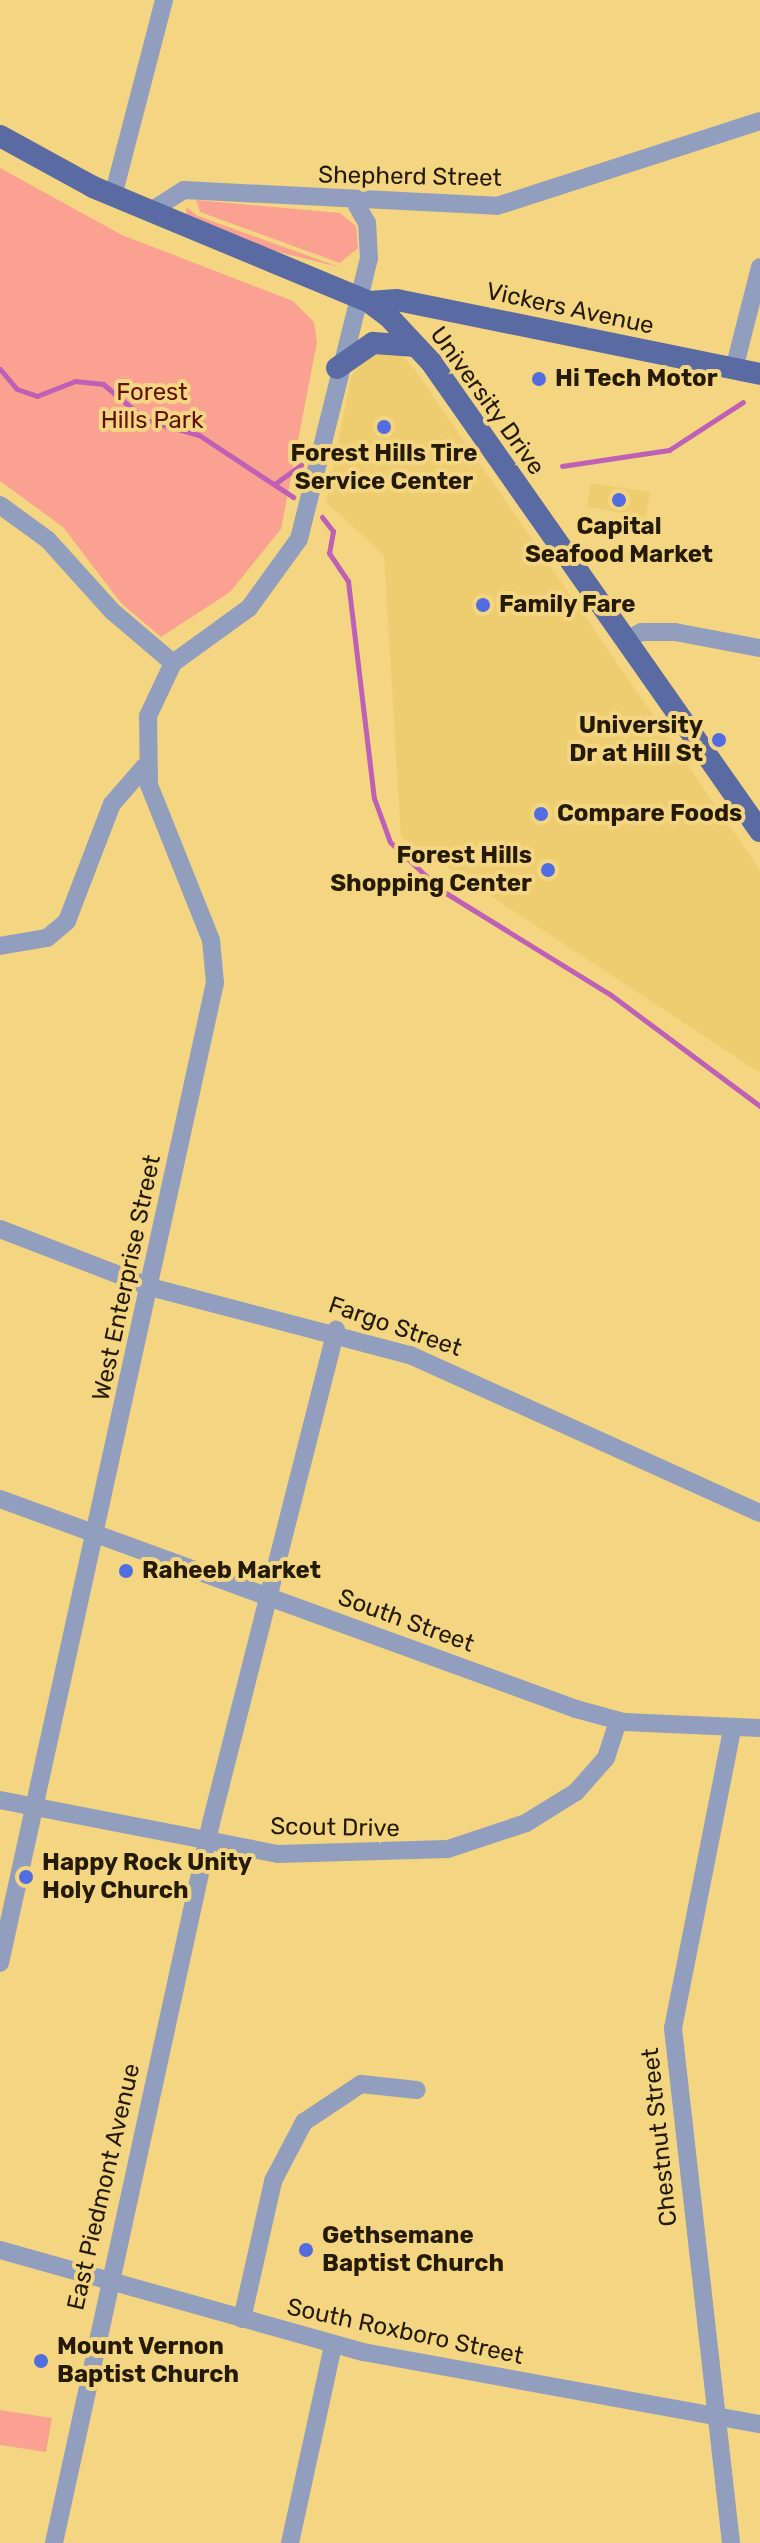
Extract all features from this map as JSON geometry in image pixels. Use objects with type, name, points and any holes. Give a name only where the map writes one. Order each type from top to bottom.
[{"type":"main road","name":"University Drive","points":[[0,136],[113,196],[363,300],[416,346],[760,831]]},
{"type":"main road","name":"Vickers Avenue","points":[[363,300],[397,300],[760,374]]},
{"type":"main road","points":[[337,368],[373,343],[416,346]]},
{"type":"street","points":[[113,196],[164,0]]},
{"type":"street","name":"Shepherd Street","points":[[149,212],[184,190],[355,202],[497,206],[760,121]]},
{"type":"street","points":[[0,946],[47,938],[67,921],[112,804],[145,766],[148,716],[173,663],[249,608],[293,552],[337,368],[363,300],[370,247],[355,202]]},
{"type":"street","points":[[734,369],[760,267]]},
{"type":"street","points":[[0,505],[48,540],[112,611],[173,663]]},
{"type":"street","points":[[626,640],[642,632],[675,632],[760,648]]},
{"type":"street","name":"West Enterprise Street","points":[[0,1963],[97,1534],[216,973],[211,940],[145,766]]},
{"type":"street","name":"Fargo Street","points":[[0,1229],[150,1287],[336,1330],[480,1383],[760,1513]]},
{"type":"street","name":"East Piedmont Avenue","points":[[54,2543],[108,2281],[206,1842],[265,1596],[336,1330]]},
{"type":"street","name":"South Street","points":[[0,1499],[618,1721],[732,1730],[760,1728]]},
{"type":"street","name":"Scout Drive","points":[[0,1800],[206,1842],[317,1855],[472,1845],[576,1792],[606,1758],[618,1721]]},
{"type":"street","name":"Chestnut Street","points":[[731,2543],[673,2028],[732,1730]]},
{"type":"street","points":[[242,2319],[276,2172],[304,2122],[361,2084],[417,2090]]},
{"type":"street","name":"South Roxboro Street","points":[[0,2250],[333,2345],[760,2424]]},
{"type":"street","points":[[290,2543],[333,2345]]},
{"type":"shaded area","name":"Forest Hills Shopping Center","points":[[367,354],[402,356],[413,367],[760,870],[760,1073],[401,837],[384,555],[326,502],[351,377]]},
{"type":"shaded area","name":"Capital Seafood Market","points":[[591,483],[650,492],[646,517],[587,507]]},
{"type":"green space","name":"Forest Hills Park","points":[[0,168],[122,235],[293,301],[314,322],[317,342],[281,529],[230,592],[161,637],[121,603],[63,527],[0,481]]},
{"type":"green space","points":[[196,200],[340,213],[356,226],[358,248],[340,263],[200,212]]},
{"type":"green space","points":[[186,207],[198,216],[339,267],[254,246],[187,216]]},
{"type":"green space","points":[[0,2410],[52,2418],[46,2452],[0,2445]]},
{"type":"waterway","points":[[0,369],[17,389],[37,396],[75,381],[103,384],[146,420],[199,435],[293,497]]},
{"type":"waterway","points":[[562,466],[669,450],[743,402]]},
{"type":"waterway","points":[[276,483],[301,465]]},
{"type":"waterway","points":[[322,517],[333,531],[329,553],[348,581],[374,798],[390,842],[441,890],[611,995],[760,1106]]},
{"type":"place","name":"Hi Tech Motor","points":[[539,379]]},
{"type":"place","name":"Forest Hills Tire Service Center","points":[[384,427]]},
{"type":"place","name":"Capital Seafood Market","points":[[619,500]]},
{"type":"place","name":"Family Fare","points":[[483,605]]},
{"type":"place","name":"University Dr at Hill St","points":[[719,740]]},
{"type":"place","name":"Compare Foods","points":[[541,814]]},
{"type":"place","name":"Forest Hills Shopping Center","points":[[548,870]]},
{"type":"place","name":"Raheeb Market","points":[[126,1571]]},
{"type":"place","name":"Happy Rock Unity Holy Church","points":[[26,1877]]},
{"type":"place","name":"Gethsemane Baptist Church","points":[[306,2250]]},
{"type":"place","name":"Mount Vernon Baptist Church","points":[[41,2361]]}]
